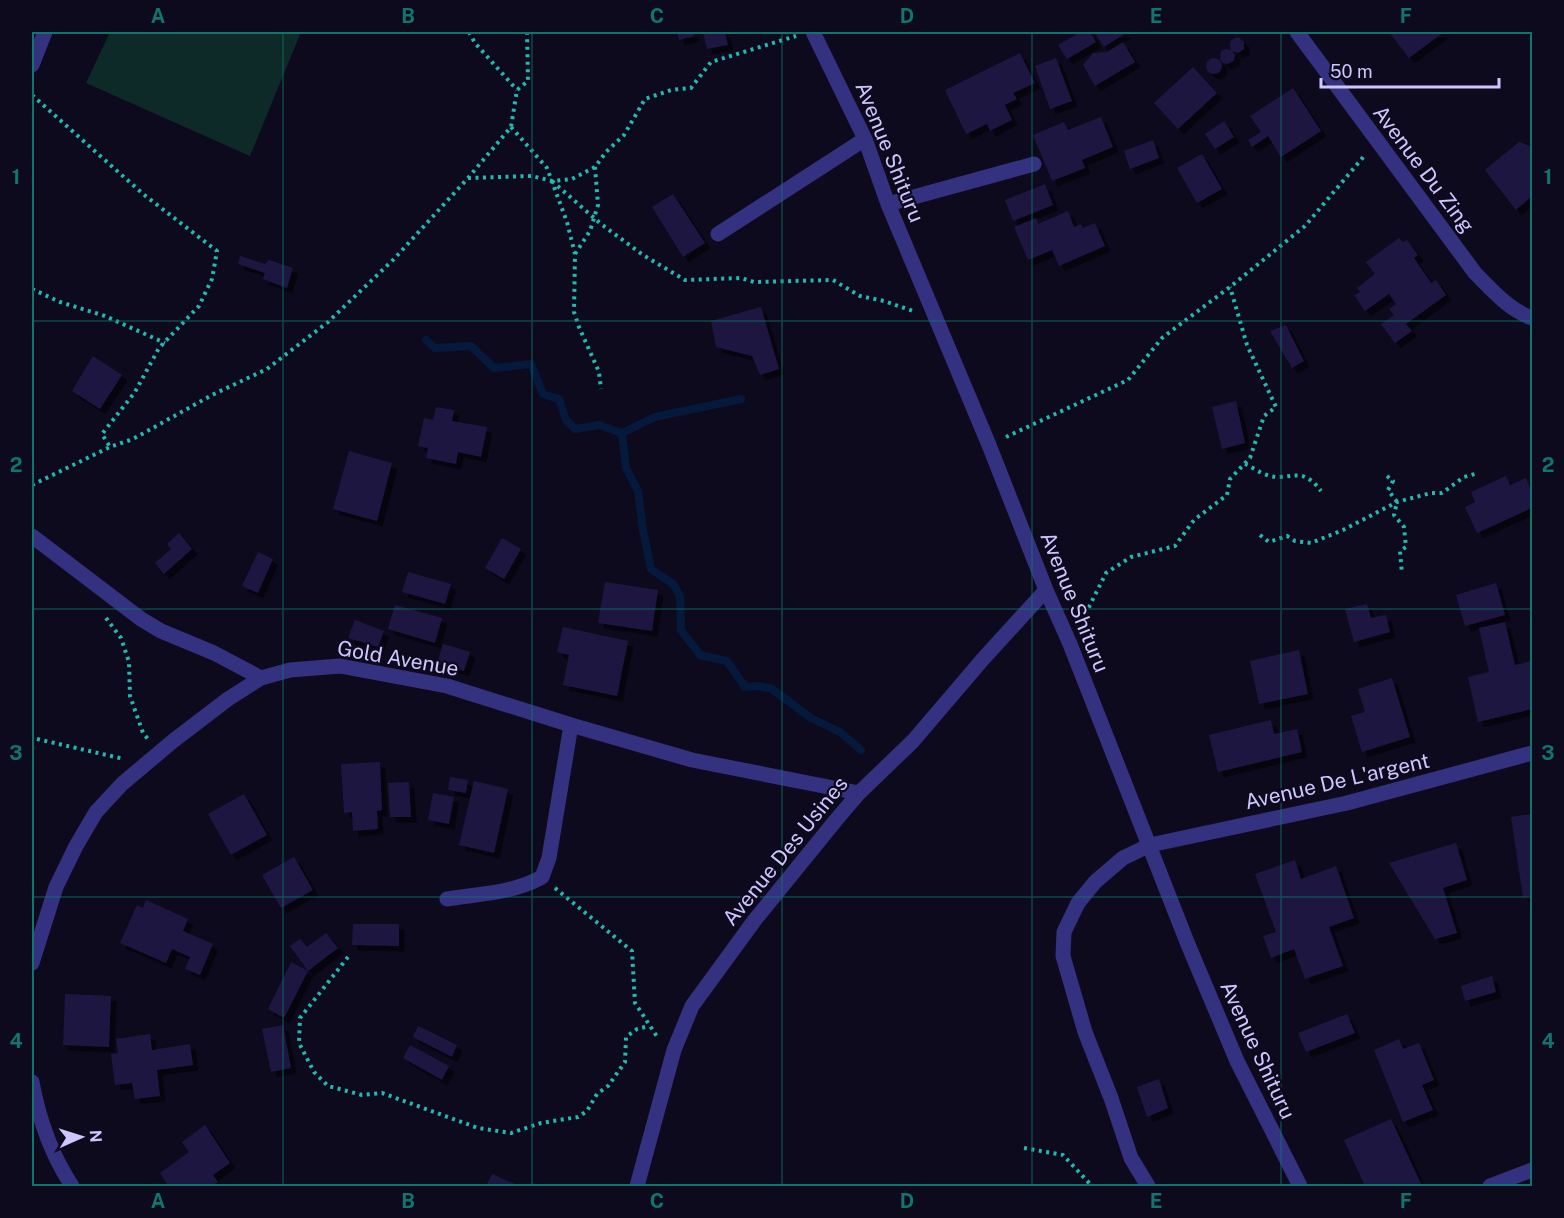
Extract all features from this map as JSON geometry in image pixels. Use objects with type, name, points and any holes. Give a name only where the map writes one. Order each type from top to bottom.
[{"type":"street","points":[[32,65],[45,32]]},
{"type":"street","name":"Avenue Du Zing","points":[[1297,32],[1475,273],[1496,295],[1522,314],[1533,318]]},
{"type":"street","name":"Avenue Shituru","points":[[806,33],[865,139],[888,204],[1070,644],[1187,942],[1237,1061],[1300,1186]]},
{"type":"street","points":[[718,234],[865,139]]},
{"type":"street","points":[[888,204],[1034,164]]},
{"type":"street","points":[[32,536],[141,619],[161,631],[214,653],[261,678]]},
{"type":"street","name":"Avenue Des Usines","points":[[638,1186],[674,1050],[692,1006],[754,921],[859,793],[913,741],[1046,590]]},
{"type":"street","name":"Gold Avenue","points":[[32,963],[56,887],[96,812],[122,784],[145,764],[228,699],[261,678],[290,670],[340,666],[447,686],[692,760],[859,793]]},
{"type":"street","points":[[447,899],[514,888],[531,884],[543,877],[549,858],[571,725]]},
{"type":"street","name":"Avenue De L'argent","points":[[1148,1186],[1131,1158],[1085,1032],[1063,956],[1064,932],[1078,903],[1095,882],[1123,858],[1149,845],[1347,802],[1533,753]]},
{"type":"street","points":[[32,1082],[46,1137],[72,1186]]},
{"type":"street","points":[[1491,1186],[1533,1170]]},
{"type":"path","points":[[469,32],[475,43],[518,90]]},
{"type":"path","points":[[32,485],[110,447],[133,439],[212,395],[267,369],[328,322],[394,258],[468,178],[511,127],[518,90],[528,81],[527,32]]},
{"type":"path","points":[[468,178],[532,176],[552,181],[572,179],[595,167],[606,152],[624,135],[645,99],[671,90],[691,88],[711,62],[806,33]]},
{"type":"path","points":[[32,95],[143,194],[217,251],[212,279],[199,306],[159,348],[135,392],[102,434],[110,447]]},
{"type":"path","points":[[511,127],[547,168],[567,222],[575,255],[574,312],[599,372],[601,389]]},
{"type":"path","points":[[989,445],[1128,380],[1162,338],[1305,226],[1377,141]]},
{"type":"path","points":[[575,255],[590,231],[598,205],[595,167]]},
{"type":"path","points":[[552,181],[594,218],[644,255],[685,280],[741,278],[754,282],[833,280],[860,296],[935,315]]},
{"type":"path","points":[[1070,644],[1106,573],[1131,557],[1175,546],[1194,520],[1227,495],[1230,479],[1250,458],[1264,416],[1276,407],[1246,345],[1230,287]]},
{"type":"path","points":[[32,289],[60,302],[105,316],[165,342]]},
{"type":"path","points":[[1245,464],[1269,476],[1298,475],[1314,482],[1321,491]]},
{"type":"path","points":[[1260,535],[1269,542],[1287,536],[1295,541],[1311,543],[1343,530],[1397,501],[1431,493],[1442,493],[1464,477],[1475,474]]},
{"type":"path","points":[[1387,476],[1393,481],[1388,490],[1397,501]]},
{"type":"path","points":[[1397,501],[1394,515],[1404,527],[1406,547],[1400,551],[1402,574]]},
{"type":"path","points":[[101,611],[121,639],[129,662],[130,696],[143,733],[152,745]]},
{"type":"path","points":[[37,739],[145,764]]},
{"type":"path","points":[[348,957],[300,1018],[300,1043],[314,1072],[328,1086],[362,1095],[382,1093],[459,1122],[492,1130],[512,1132],[541,1123],[578,1117],[587,1111],[597,1094],[608,1086],[625,1062],[626,1037],[637,1029],[649,1026],[635,1003],[632,951],[543,877]]},
{"type":"path","points":[[1024,1148],[1063,1155],[1092,1186]]},
{"type":"green space","points":[[110,32],[301,32],[250,156],[86,83]]},
{"type":"building","points":[[677,32],[693,32],[694,36],[679,40]]},
{"type":"building","points":[[703,32],[725,32],[728,45],[707,49]]},
{"type":"building","points":[[1081,32],[1090,32],[1096,42],[1067,59],[1058,45]]},
{"type":"building","points":[[1094,32],[1125,32],[1126,33],[1104,47]]},
{"type":"building","points":[[1389,32],[1444,32],[1409,58]]},
{"type":"building","points":[[1238,37],[1244,42],[1244,49],[1238,53],[1232,51],[1235,55],[1234,61],[1223,63],[1220,59],[1221,51],[1231,50],[1231,40]]},
{"type":"building","points":[[1123,42],[1135,62],[1095,86],[1083,65],[1093,53],[1107,52]]},
{"type":"building","points":[[1020,53],[1035,83],[1013,93],[1017,99],[1005,105],[1012,120],[990,131],[987,124],[966,134],[945,90]]},
{"type":"building","points":[[1056,58],[1072,101],[1050,109],[1035,66]]},
{"type":"building","points":[[1214,58],[1222,66],[1214,74],[1206,66]]},
{"type":"building","points":[[1193,67],[1217,93],[1178,129],[1154,103]]},
{"type":"building","points":[[1293,88],[1321,131],[1281,157],[1268,136],[1252,147],[1248,140],[1261,132],[1250,116]]},
{"type":"building","points":[[1101,117],[1113,147],[1082,160],[1085,168],[1052,181],[1033,135],[1064,122],[1068,130]]},
{"type":"building","points":[[1224,121],[1234,137],[1215,149],[1205,134]]},
{"type":"building","points":[[1153,140],[1159,158],[1130,169],[1124,151]]},
{"type":"building","points":[[1519,142],[1530,146],[1532,144],[1532,196],[1516,210],[1485,170]]},
{"type":"building","points":[[1202,154],[1222,189],[1197,203],[1177,168]]},
{"type":"building","points":[[1045,184],[1053,205],[1013,221],[1005,200]]},
{"type":"building","points":[[673,194],[705,243],[683,257],[652,207]]},
{"type":"building","points":[[1068,211],[1074,227],[1081,224],[1083,228],[1095,223],[1105,246],[1059,266],[1052,250],[1028,260],[1014,227],[1036,218],[1038,224]]},
{"type":"building","points":[[1399,238],[1403,242],[1407,240],[1418,255],[1414,258],[1431,283],[1436,280],[1446,295],[1406,324],[1412,331],[1395,343],[1381,324],[1394,315],[1389,309],[1396,304],[1389,294],[1365,311],[1354,295],[1360,292],[1357,288],[1375,274],[1366,262]]},
{"type":"building","points":[[240,256],[265,264],[269,260],[293,268],[287,288],[263,279],[265,273],[238,264]]},
{"type":"building","points":[[761,307],[779,369],[760,375],[752,356],[716,347],[711,321]]},
{"type":"building","points":[[1286,325],[1304,361],[1292,368],[1270,331]]},
{"type":"building","points":[[93,356],[122,375],[100,409],[72,391]]},
{"type":"building","points":[[1236,401],[1245,443],[1222,449],[1212,407]]},
{"type":"building","points":[[436,407],[454,410],[452,421],[487,427],[481,457],[458,452],[456,464],[426,458],[428,448],[418,446],[424,418],[433,420]]},
{"type":"building","points":[[349,451],[392,463],[377,521],[333,509]]},
{"type":"building","points":[[1506,476],[1510,485],[1526,478],[1532,493],[1532,508],[1477,533],[1465,507],[1475,502],[1471,492]]},
{"type":"building","points":[[179,533],[192,549],[164,574],[155,563],[171,549],[167,544]]},
{"type":"building","points":[[502,538],[521,549],[504,579],[485,568]]},
{"type":"building","points":[[258,552],[273,559],[258,593],[242,586]]},
{"type":"building","points":[[408,572],[451,584],[445,604],[402,592]]},
{"type":"building","points":[[605,582],[658,590],[652,631],[598,623]]},
{"type":"building","points":[[1496,583],[1505,615],[1465,626],[1456,595]]},
{"type":"building","points":[[1367,604],[1371,618],[1386,615],[1390,632],[1354,642],[1345,609]]},
{"type":"building","points":[[395,605],[442,618],[435,643],[388,629]]},
{"type":"building","points":[[355,620],[384,631],[378,647],[348,638]]},
{"type":"building","points":[[1505,622],[1515,665],[1532,661],[1532,709],[1478,722],[1468,677],[1489,672],[1479,628]]},
{"type":"building","points":[[563,627],[628,641],[617,696],[563,685],[569,655],[557,652]]},
{"type":"building","points":[[443,644],[470,652],[464,671],[437,663]]},
{"type":"building","points":[[1299,650],[1308,694],[1259,704],[1250,661]]},
{"type":"building","points":[[1392,678],[1410,737],[1362,752],[1351,716],[1365,712],[1358,689]]},
{"type":"building","points":[[1271,720],[1274,734],[1297,729],[1302,752],[1218,772],[1209,735]]},
{"type":"building","points":[[380,762],[382,810],[377,811],[378,829],[353,831],[352,812],[344,813],[341,764]]},
{"type":"building","points":[[450,777],[468,780],[466,793],[448,790]]},
{"type":"building","points":[[474,781],[508,789],[494,853],[459,845]]},
{"type":"building","points":[[409,782],[411,817],[390,817],[388,783]]},
{"type":"building","points":[[433,793],[454,797],[449,824],[428,820]]},
{"type":"building","points":[[244,794],[267,835],[231,855],[208,814]]},
{"type":"building","points":[[1532,814],[1532,896],[1523,897],[1511,817]]},
{"type":"building","points":[[1456,843],[1467,880],[1443,888],[1457,933],[1435,939],[1389,863]]},
{"type":"building","points":[[294,857],[313,890],[281,908],[262,875]]},
{"type":"building","points":[[1295,860],[1301,879],[1336,866],[1354,918],[1329,927],[1343,966],[1305,979],[1294,949],[1271,958],[1263,936],[1276,932],[1255,874]]},
{"type":"building","points":[[146,900],[188,919],[183,931],[213,944],[200,975],[185,969],[190,957],[172,949],[166,963],[120,943],[137,905],[143,908]]},
{"type":"building","points":[[353,924],[399,924],[399,946],[352,945]]},
{"type":"building","points":[[326,933],[338,948],[308,971],[290,946],[300,939],[307,947]]},
{"type":"building","points":[[291,962],[308,971],[284,1018],[268,1009]]},
{"type":"building","points":[[1492,976],[1496,992],[1465,1001],[1461,986]]},
{"type":"building","points":[[65,994],[111,996],[109,1047],[63,1045]]},
{"type":"building","points":[[1347,1014],[1355,1033],[1306,1052],[1298,1033]]},
{"type":"building","points":[[283,1025],[291,1068],[271,1072],[262,1029]]},
{"type":"building","points":[[418,1026],[457,1045],[452,1057],[413,1037]]},
{"type":"building","points":[[150,1034],[152,1050],[190,1044],[193,1065],[157,1070],[160,1096],[135,1099],[132,1083],[115,1085],[111,1054],[118,1053],[116,1039]]},
{"type":"building","points":[[1399,1039],[1403,1049],[1419,1043],[1434,1080],[1422,1085],[1433,1110],[1403,1122],[1374,1050]]},
{"type":"building","points":[[410,1045],[449,1066],[442,1080],[403,1058]]},
{"type":"building","points":[[1159,1079],[1168,1108],[1147,1117],[1137,1087]]},
{"type":"building","points":[[1391,1119],[1422,1186],[1365,1186],[1344,1140]]},
{"type":"building","points":[[205,1125],[230,1163],[213,1175],[218,1182],[212,1186],[164,1186],[167,1184],[160,1173],[189,1152],[182,1142]]},
{"type":"building","points":[[492,1174],[519,1186],[486,1186]]},
{"type":"waterway","points":[[426,340],[435,348],[471,346],[494,368],[531,364],[543,394],[559,399],[566,420],[575,429],[599,425],[622,433],[626,468],[638,491],[651,569],[673,584],[680,596],[681,630],[700,655],[727,661],[745,687],[758,686],[772,689],[811,718],[840,732],[861,750]]},
{"type":"waterway","points":[[622,433],[655,417],[741,399]]}]
